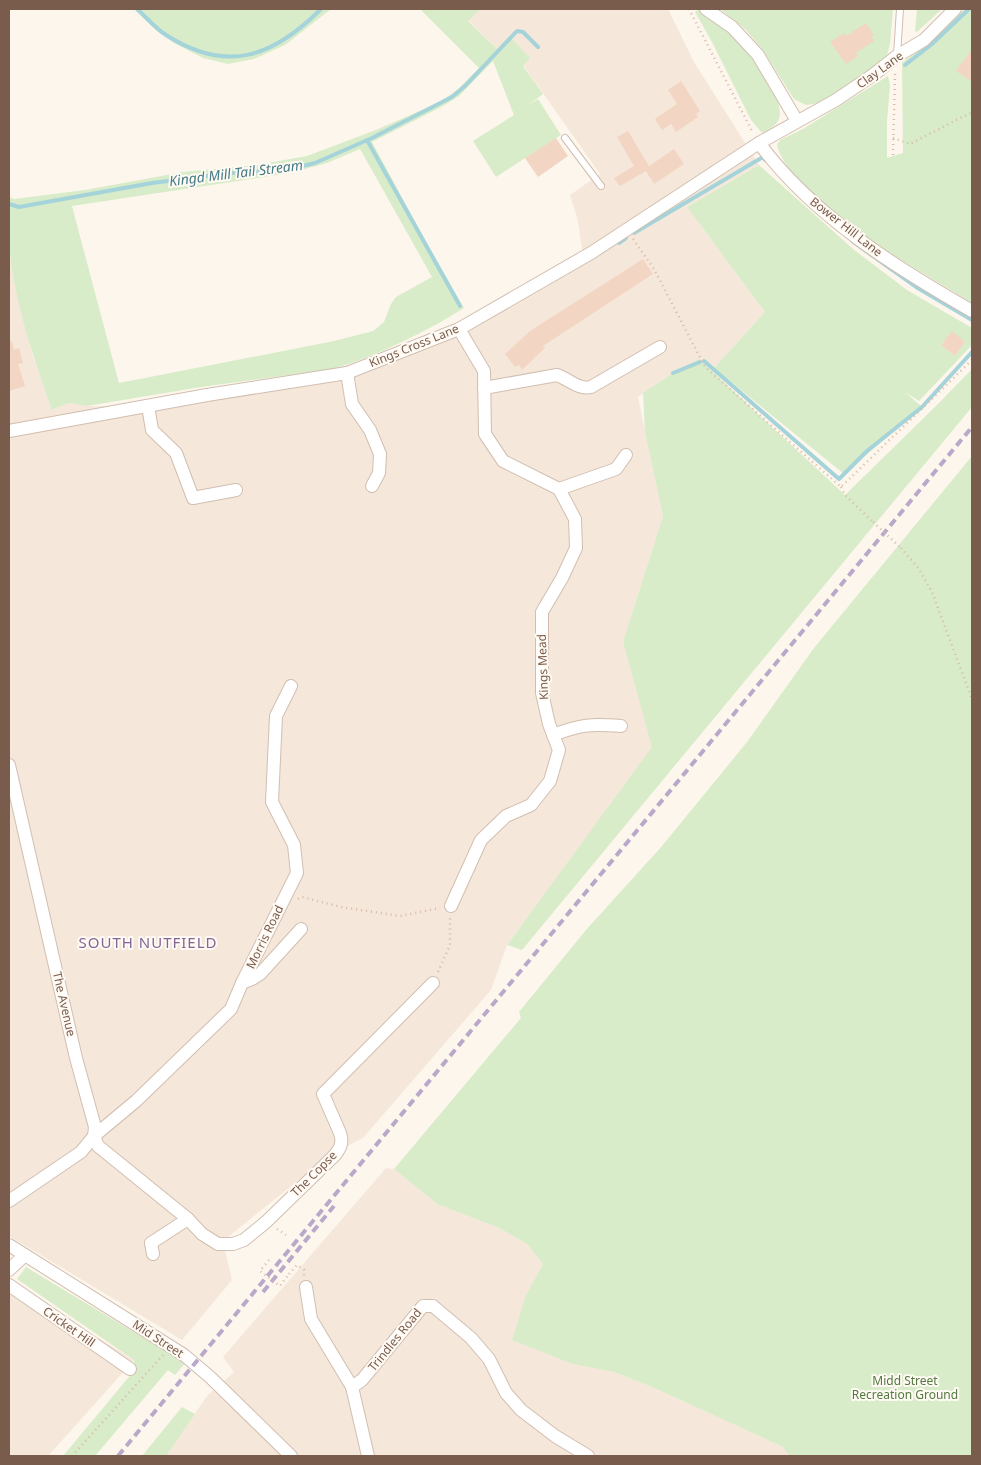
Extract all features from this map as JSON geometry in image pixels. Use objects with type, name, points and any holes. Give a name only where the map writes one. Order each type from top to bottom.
[{"type":"street","points":[[706,9],[732,28],[758,55],[797,121]]},
{"type":"street","name":"Clay Lane","points":[[797,121],[836,100],[874,75],[897,56],[924,40],[955,9]]},
{"type":"street","name":"Kings Cross Lane","points":[[9,431],[148,406],[347,374],[385,357],[459,329],[626,231],[759,143],[797,121]]},
{"type":"street","name":"Bower Hill Lane","points":[[759,143],[769,157],[803,193],[871,249],[972,312]]},
{"type":"street","points":[[459,329],[484,371],[484,434],[503,461],[559,488],[616,469],[626,454]]},
{"type":"street","points":[[484,388],[557,375],[580,387],[591,388],[660,347]]},
{"type":"street","points":[[347,374],[352,404],[370,430],[380,454],[379,473],[372,486]]},
{"type":"street","points":[[148,406],[152,430],[176,453],[193,498],[236,490]]},
{"type":"street","name":"Kings Mead","points":[[451,906],[480,840],[506,816],[531,805],[550,781],[559,750],[553,736],[542,693],[542,612],[562,578],[576,548],[575,519],[559,488]]},
{"type":"street","name":"Morris Road","points":[[94,1136],[136,1101],[232,1009],[242,982],[297,873],[294,846],[272,802],[276,716],[291,686]]},
{"type":"street","points":[[553,736],[573,728],[592,724],[621,726]]},
{"type":"street","name":"The Avenue","points":[[9,765],[76,1058],[95,1127],[94,1136]]},
{"type":"street","points":[[242,982],[260,974],[301,929]]},
{"type":"street","name":"The Copse","points":[[188,1219],[202,1234],[218,1244],[233,1244],[244,1240],[266,1222],[340,1148],[342,1140],[340,1133],[322,1094],[433,983]]},
{"type":"street","points":[[9,1201],[81,1152],[94,1136],[98,1146],[188,1219],[152,1244],[153,1254]]},
{"type":"street","name":"Mid Street","points":[[9,1245],[184,1355],[210,1377],[291,1456]]},
{"type":"street","points":[[9,1270],[25,1256]]},
{"type":"street","name":"Cricket Hill","points":[[9,1285],[130,1369]]},
{"type":"street","points":[[306,1287],[311,1318],[352,1387],[368,1456]]},
{"type":"street","name":"Trindles Road","points":[[352,1387],[362,1380],[422,1306],[433,1306],[471,1338],[489,1359],[506,1393],[521,1410],[555,1436],[588,1456]]},
{"type":"lane","points":[[897,56],[900,9]]},
{"type":"lane","points":[[565,138],[601,186]]},
{"type":"path","points":[[689,9],[759,143]]},
{"type":"path","points":[[893,154],[897,56]]},
{"type":"path","points":[[893,138],[910,144],[972,112]]},
{"type":"path","points":[[626,231],[654,269],[706,367],[841,487],[845,495],[901,548],[919,569],[932,592],[972,699]]},
{"type":"path","points":[[841,487],[972,360]]},
{"type":"path","points":[[280,905],[302,897],[341,907],[400,916],[451,906],[450,945],[433,983]]},
{"type":"path","points":[[269,1260],[260,1270],[280,1286],[297,1265],[304,1270],[306,1287]]},
{"type":"path","points":[[72,1456],[170,1346]]},
{"type":"shaded area","points":[[480,9],[668,9],[694,62],[759,165],[687,207],[765,312],[714,368],[704,361],[673,373],[638,397],[663,516],[623,642],[653,747],[507,945],[491,990],[363,1138],[330,1155],[223,1241],[232,1280],[182,1340],[9,1236],[9,246],[15,284],[33,357],[52,410],[68,403],[87,406],[148,406],[347,373],[459,329],[583,257],[578,221],[570,195],[600,174],[523,65],[529,58],[497,49],[468,20]]},
{"type":"shaded area","points":[[386,1168],[394,1169],[437,1204],[499,1228],[527,1244],[543,1264],[526,1295],[573,1364],[614,1372],[652,1387],[783,1447],[789,1456],[166,1456],[207,1396],[234,1372],[223,1357]]},
{"type":"shaded area","points":[[9,1282],[134,1360],[48,1456],[9,1456]]},
{"type":"green space","points":[[134,9],[331,9],[285,45],[254,59],[228,64],[203,58],[174,43],[157,31]]},
{"type":"green space","points":[[420,9],[480,9],[468,21],[497,49],[509,36],[530,58],[523,66],[543,94],[527,106],[538,99],[561,135],[496,177],[473,141],[514,115],[493,61],[459,96],[372,142],[464,308],[400,343],[365,358],[332,369],[201,387],[87,406],[68,403],[52,410],[20,309],[8,241],[9,197],[14,199],[85,190],[183,172],[257,165],[307,156],[376,130],[440,102],[457,90],[479,68]],"holes":[[[360,149],[432,277],[396,297],[384,322],[373,331],[334,341],[119,383],[72,206],[290,173],[327,163]]]},
{"type":"green space","points":[[720,9],[893,9],[890,44],[887,55],[868,71],[819,103],[806,105],[794,99],[763,50],[746,30]]},
{"type":"green space","points":[[917,9],[942,9],[917,32],[915,31]]},
{"type":"green space","points":[[965,9],[972,9],[972,303],[885,250],[874,246],[848,226],[818,200],[791,172],[782,158],[777,145],[780,140],[803,129],[888,76],[890,85],[887,121],[887,158],[903,153],[902,63],[923,47]]},
{"type":"green space","points":[[698,10],[724,27],[734,37],[752,58],[770,85],[780,110],[779,119],[776,124],[762,133],[751,120],[695,12]]},
{"type":"green space","points":[[759,165],[853,249],[907,290],[972,328],[972,345],[919,401],[905,392],[922,407],[844,474],[714,368],[765,312],[687,207]],"holes":[[[952,332],[965,342],[955,356],[941,345]]]},
{"type":"green space","points":[[699,359],[845,495],[972,369],[972,407],[522,950],[507,945],[652,747],[623,642],[663,516],[645,432],[643,393],[673,373]]},
{"type":"green space","name":"Midd Street Recreation Ground","points":[[972,456],[972,1456],[789,1456],[783,1447],[652,1387],[614,1372],[573,1364],[512,1340],[526,1295],[543,1264],[527,1244],[499,1228],[437,1204],[394,1169],[521,1018],[519,1012],[586,930],[662,846],[747,742],[814,648]]},
{"type":"green space","points":[[26,1267],[185,1363],[175,1375],[168,1370],[95,1456],[63,1456],[133,1372],[134,1360],[17,1279]]},
{"type":"green space","points":[[182,1407],[195,1414],[166,1456],[142,1456]]},
{"type":"building","points":[[866,23],[874,35],[871,37],[874,41],[856,53],[858,56],[846,64],[830,42],[844,33],[846,36]]},
{"type":"building","points":[[972,49],[972,82],[956,71]]},
{"type":"building","points":[[681,81],[700,111],[696,114],[698,117],[676,132],[671,124],[662,130],[655,119],[677,104],[668,90]]},
{"type":"building","points":[[628,131],[649,166],[674,149],[684,164],[654,184],[646,171],[620,186],[614,178],[634,166],[617,137]]},
{"type":"building","points":[[556,138],[568,156],[538,177],[525,158]]},
{"type":"building","points":[[643,259],[653,274],[543,346],[545,348],[522,370],[519,365],[515,367],[505,354],[530,331]]},
{"type":"building","points":[[952,331],[965,342],[955,356],[941,345]]},
{"type":"building","points":[[12,341],[14,350],[19,348],[23,363],[18,364],[25,386],[9,391],[9,342]]},
{"type":"waterway","points":[[137,9],[166,35],[188,47],[209,54],[229,57],[248,55],[267,49],[285,39],[321,9]]},
{"type":"waterway","points":[[905,65],[932,44],[969,9]]},
{"type":"waterway","name":"Kingd Mill Tail Stream","points":[[9,204],[19,207],[152,183],[232,173],[286,170],[315,163],[372,138],[452,97],[465,86],[517,31],[523,32],[538,47]]},
{"type":"waterway","points":[[367,140],[460,306]]},
{"type":"waterway","points":[[634,233],[763,157],[765,160]]},
{"type":"waterway","points":[[619,243],[626,238]]},
{"type":"waterway","points":[[852,241],[916,287],[972,320]]},
{"type":"waterway","points":[[704,361],[839,479],[867,451],[922,407],[972,352]]},
{"type":"waterway","points":[[673,373],[700,362]]},
{"type":"railway","points":[[118,1456],[972,427]]},
{"type":"railway","points":[[263,1292],[334,1206]]},
{"type":"district","name":"SOUTH NUTFIELD","points":[[148,943]]}]
